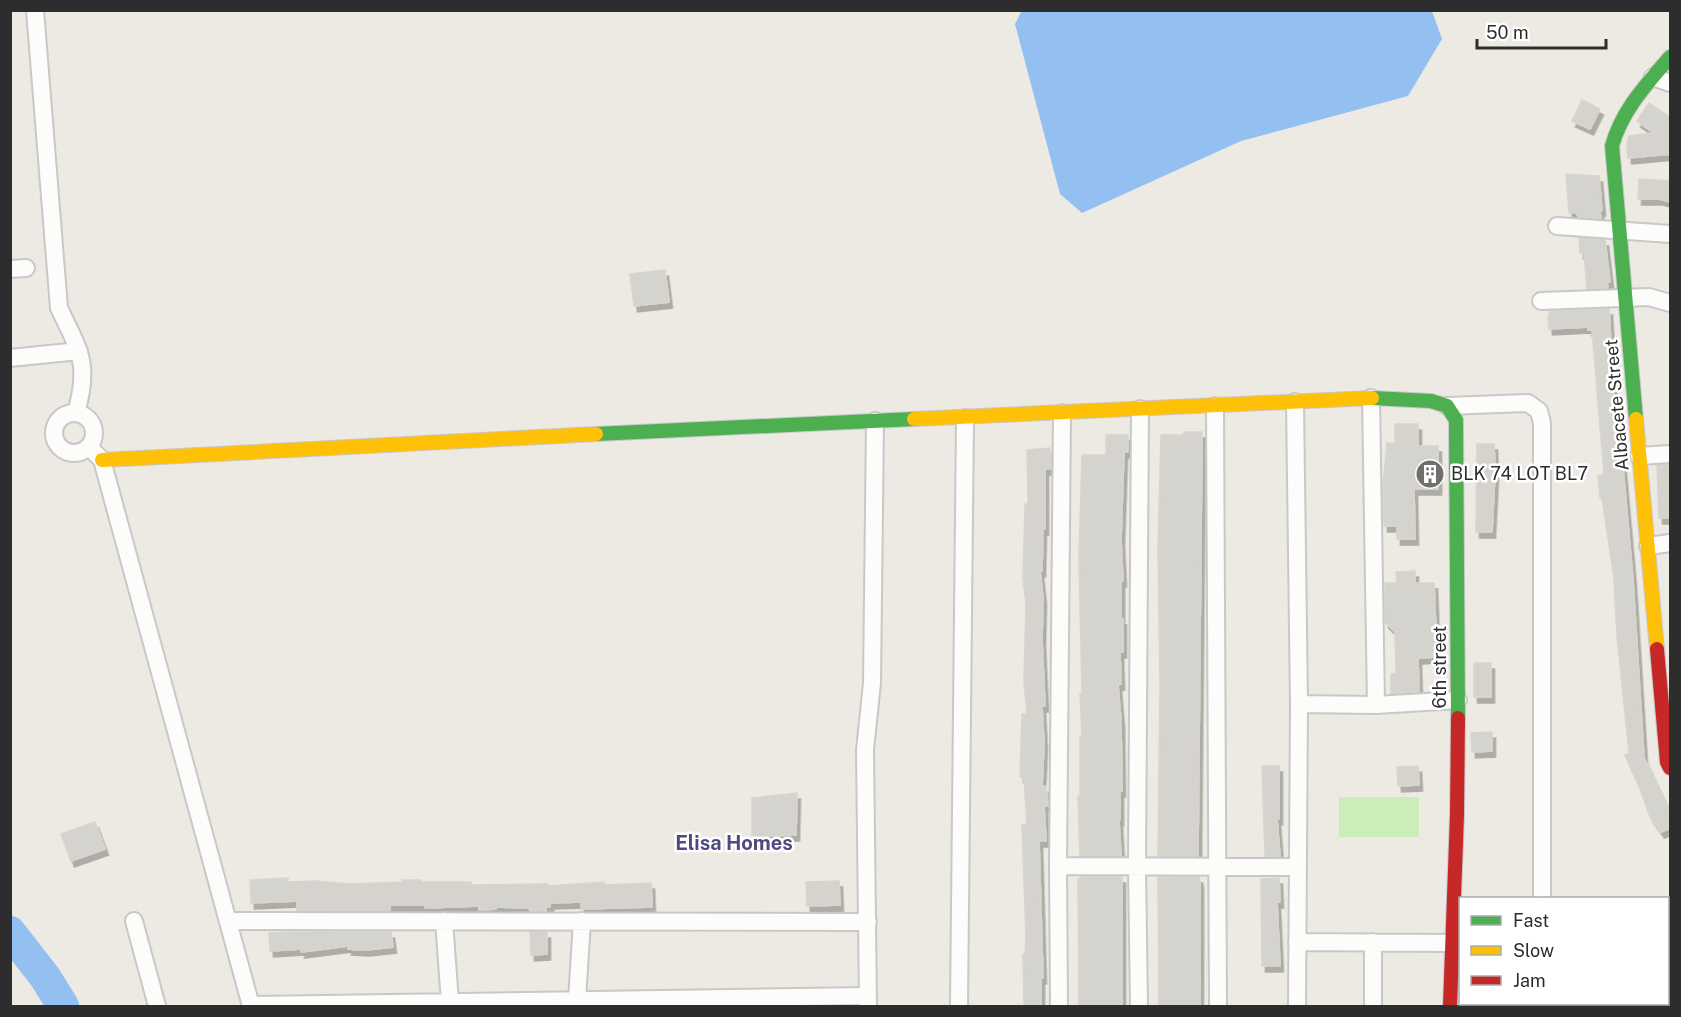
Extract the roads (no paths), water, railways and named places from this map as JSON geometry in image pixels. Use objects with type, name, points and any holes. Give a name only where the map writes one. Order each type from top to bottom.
[{"type":"street","points":[[35,10],[59,308],[79,351],[83,366],[83,381],[76,413]]},
{"type":"street","name":"Albacete Street","points":[[1669,764],[1663,635],[1648,546],[1612,152],[1615,132],[1627,109],[1671,57]]},
{"type":"street","points":[[1653,77],[1671,83]]},
{"type":"street","points":[[1557,226],[1671,234]]},
{"type":"street","points":[[1541,301],[1649,297],[1671,303]]},
{"type":"street","points":[[10,358],[79,351]]},
{"type":"street","points":[[1371,398],[1376,705]]},
{"type":"street","points":[[102,460],[523,436],[965,418],[1371,398],[1431,401],[1447,405],[1528,403],[1539,411],[1542,423],[1542,897]]},
{"type":"street","points":[[1295,402],[1299,704],[1297,1006]]},
{"type":"street","name":"6th street","points":[[1447,405],[1456,420],[1457,436],[1458,700],[1450,1006]]},
{"type":"street","points":[[1215,406],[1218,1006]]},
{"type":"street","points":[[1139,1006],[1137,867],[1140,409]]},
{"type":"street","points":[[76,413],[92,423],[94,436],[89,447],[84,451],[71,453],[59,447],[54,434],[58,421],[76,413]]},
{"type":"street","points":[[1059,1006],[1062,413]]},
{"type":"street","points":[[959,1006],[965,418]]},
{"type":"street","points":[[89,447],[102,460],[229,921],[250,1006],[578,1000],[868,1001],[866,750],[872,683],[874,421]]},
{"type":"street","points":[[1640,456],[1671,454]]},
{"type":"street","points":[[1648,546],[1671,543]]},
{"type":"street","points":[[1299,704],[1376,705],[1458,700]]},
{"type":"street","points":[[1058,866],[1297,867]]},
{"type":"street","points":[[134,921],[157,1006]]},
{"type":"street","points":[[229,921],[868,922]]},
{"type":"street","points":[[444,921],[450,1002]]},
{"type":"street","points":[[578,1000],[582,921]]},
{"type":"street","points":[[1297,942],[1450,944]]},
{"type":"street","points":[[1373,942],[1373,1006]]},
{"type":"water","points":[[1022,10],[1432,11],[1442,39],[1408,96],[1241,141],[1082,213],[1060,194],[1015,24]]},
{"type":"waterway","points":[[10,932],[45,977],[63,1006]]},
{"type":"place","name":"BLK 74 LOT BL7","points":[[1430,474]]},
{"type":"district","name":"Elisa Homes","points":[[734,843]]}]
